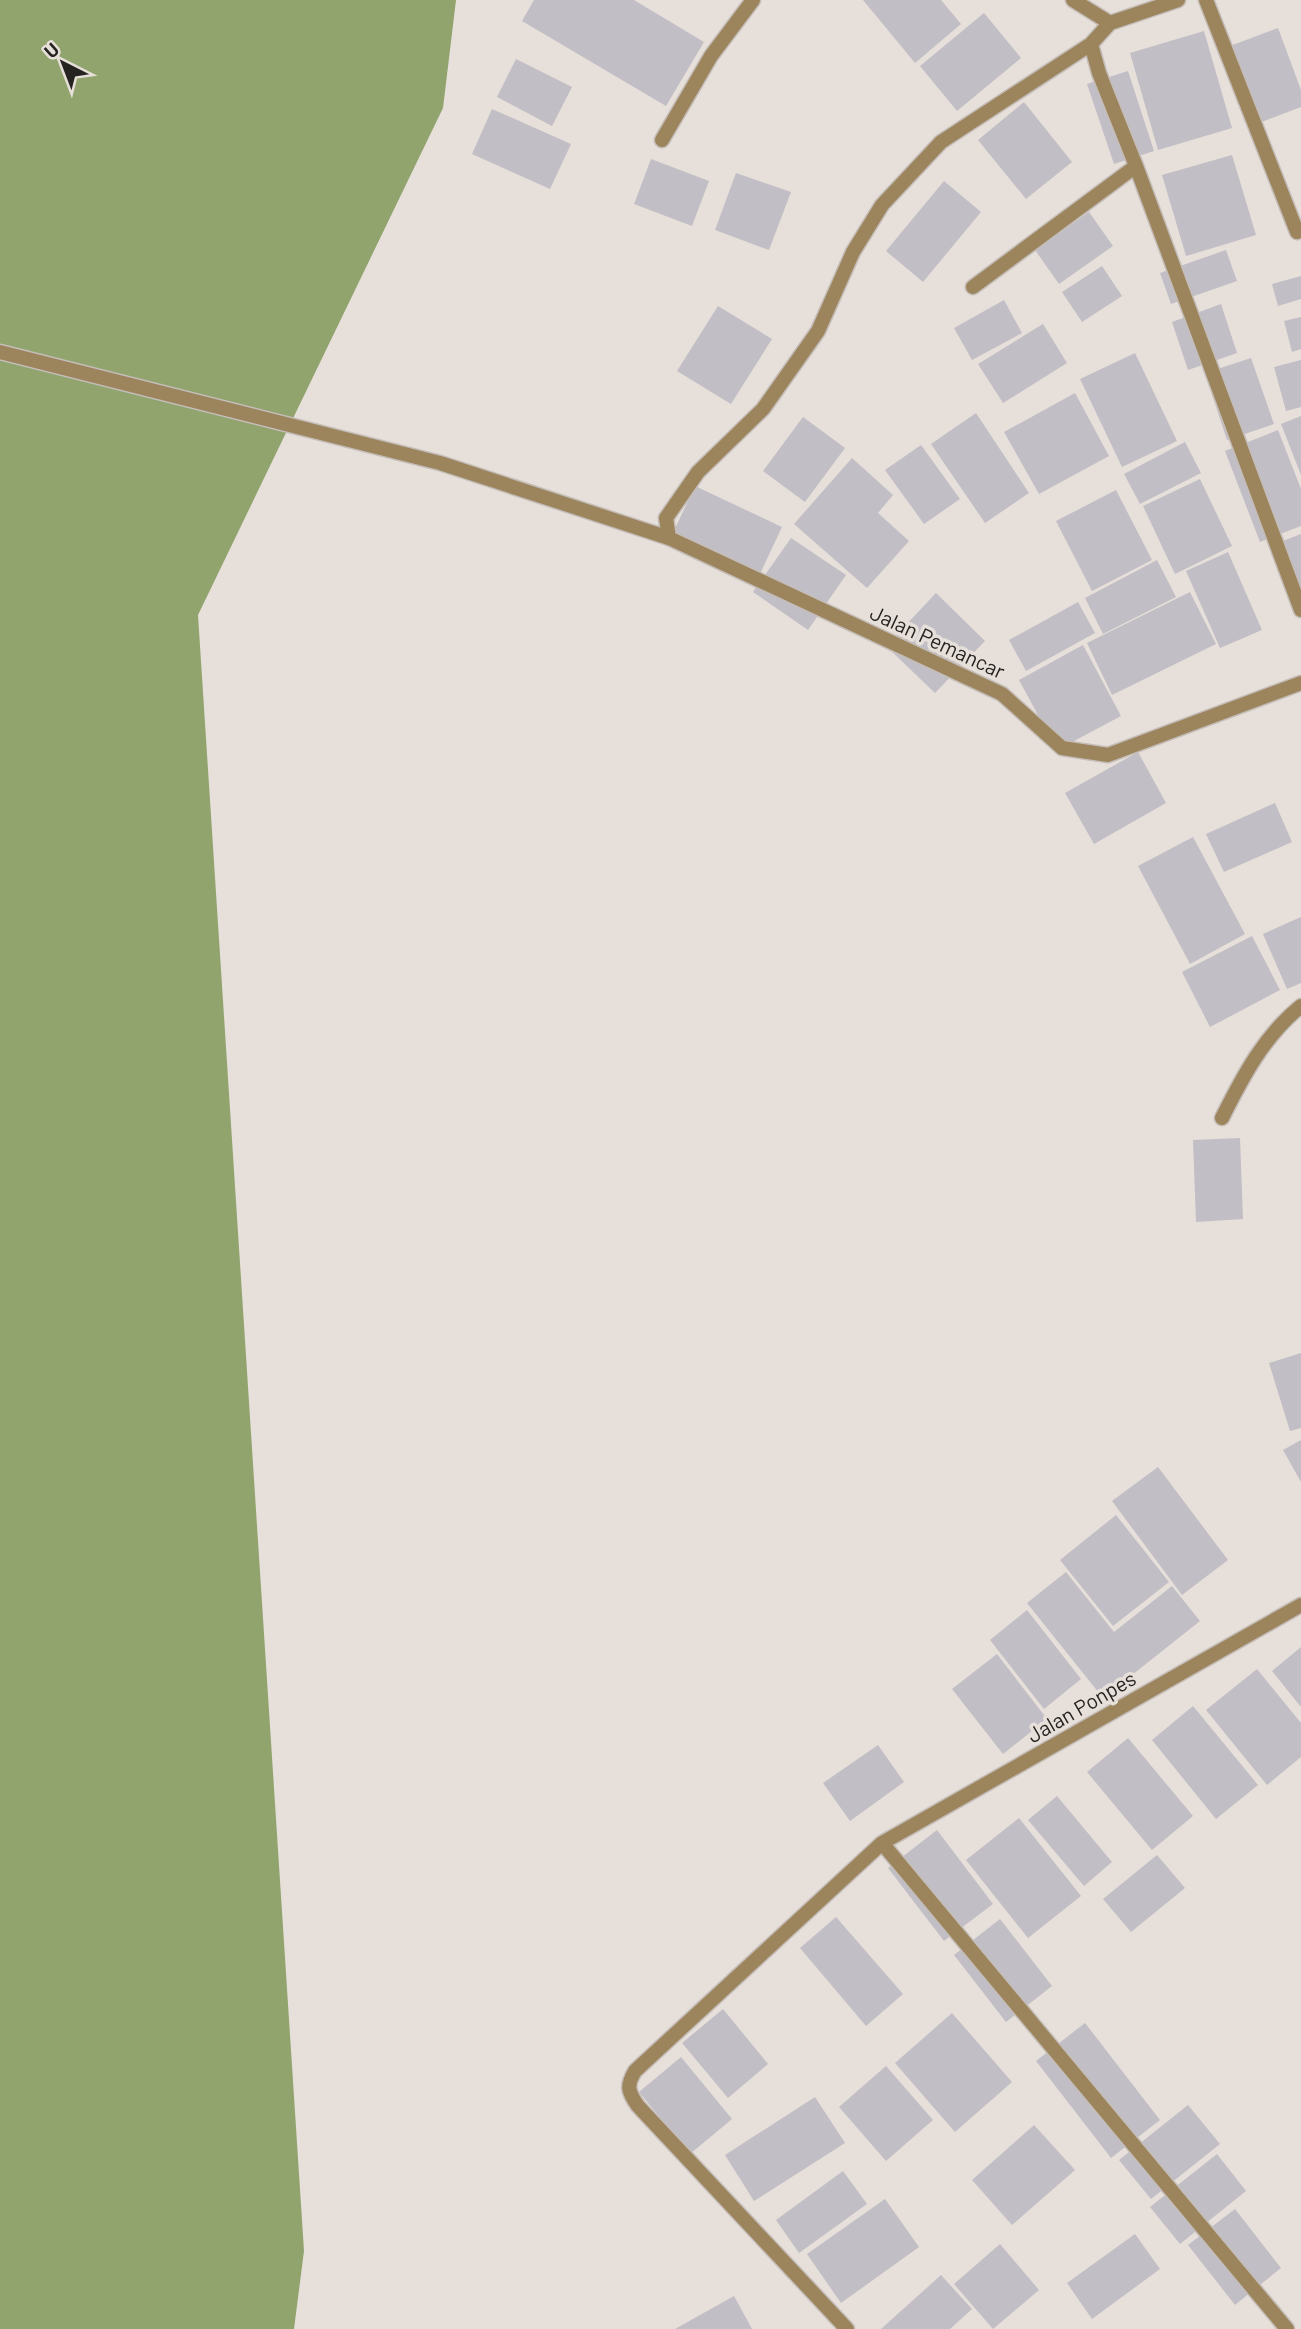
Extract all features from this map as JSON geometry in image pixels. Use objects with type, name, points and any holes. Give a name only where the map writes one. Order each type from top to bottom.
[{"type":"street","points":[[662,140],[711,56],[753,0]]},
{"type":"street","points":[[1073,0],[1111,23]]},
{"type":"street","points":[[668,538],[666,517],[698,472],[763,409],[818,331],[853,252],[882,205],[941,142],[1091,44],[1111,23],[1178,0]]},
{"type":"street","points":[[1206,0],[1297,232]]},
{"type":"street","points":[[1091,44],[1098,73],[1136,166],[1301,610]]},
{"type":"street","points":[[973,287],[1136,166]]},
{"type":"street","name":"Jalan Pemancar","points":[[0,352],[440,463],[668,538],[1002,694],[1062,748],[1108,755],[1301,683]]},
{"type":"street","points":[[1222,1118],[1246,1069],[1273,1033],[1301,1006]]},
{"type":"street","name":"Jalan Ponpes","points":[[847,2329],[638,2106],[630,2094],[628,2084],[649,2055],[882,1843],[1301,1605]]},
{"type":"street","points":[[882,1843],[1287,2329]]},
{"type":"green space","points":[[0,0],[456,0],[443,108],[198,615],[304,2251],[294,2329],[0,2329]]},
{"type":"building","points":[[534,0],[634,0],[704,42],[666,106],[522,21]]},
{"type":"building","points":[[863,0],[941,0],[961,24],[915,63]]},
{"type":"building","points":[[984,13],[1021,58],[957,111],[920,66]]},
{"type":"building","points":[[1278,28],[1301,90],[1301,107],[1259,123],[1230,46]]},
{"type":"building","points":[[1204,31],[1232,128],[1158,150],[1130,53]]},
{"type":"building","points":[[516,59],[572,87],[552,126],[497,97]]},
{"type":"building","points":[[1128,71],[1154,151],[1114,164],[1087,84]]},
{"type":"building","points":[[1024,102],[1072,162],[1026,199],[978,140]]},
{"type":"building","points":[[492,109],[571,144],[550,189],[472,154]]},
{"type":"building","points":[[1232,155],[1256,235],[1186,256],[1162,175]]},
{"type":"building","points":[[651,159],[709,181],[692,226],[634,204]]},
{"type":"building","points":[[736,173],[791,192],[769,250],[715,230]]},
{"type":"building","points":[[944,181],[981,212],[923,282],[886,251]]},
{"type":"building","points":[[1089,212],[1113,246],[1059,284],[1035,250]]},
{"type":"building","points":[[1226,250],[1237,281],[1171,304],[1160,273]]},
{"type":"building","points":[[1102,266],[1122,296],[1082,322],[1062,292]]},
{"type":"building","points":[[1301,276],[1301,299],[1278,306],[1272,284]]},
{"type":"building","points":[[1004,300],[1022,333],[972,360],[954,328]]},
{"type":"building","points":[[1221,304],[1237,353],[1188,370],[1172,322]]},
{"type":"building","points":[[718,306],[772,339],[731,404],[677,371]]},
{"type":"building","points":[[1301,317],[1301,349],[1292,352],[1284,321]]},
{"type":"building","points":[[1043,324],[1067,363],[1003,403],[978,364]]},
{"type":"building","points":[[1135,353],[1177,441],[1122,467],[1080,379]]},
{"type":"building","points":[[1251,358],[1274,424],[1227,440],[1205,373]]},
{"type":"building","points":[[1301,360],[1301,407],[1286,411],[1274,367]]},
{"type":"building","points":[[1075,393],[1109,456],[1039,494],[1004,432]]},
{"type":"building","points":[[976,413],[1029,493],[985,523],[931,444]]},
{"type":"building","points":[[1301,416],[1301,475],[1281,424]]},
{"type":"building","points":[[803,417],[845,448],[805,502],[763,471]]},
{"type":"building","points":[[1278,430],[1301,489],[1301,526],[1260,542],[1225,451]]},
{"type":"building","points":[[1185,442],[1201,473],[1140,504],[1124,474]]},
{"type":"building","points":[[921,445],[960,499],[924,524],[885,470]]},
{"type":"building","points":[[852,458],[893,495],[878,513],[909,541],[867,588],[794,524]]},
{"type":"building","points":[[1200,479],[1232,546],[1175,574],[1143,506]]},
{"type":"building","points":[[695,486],[782,527],[759,576],[672,535]]},
{"type":"building","points":[[1116,490],[1152,560],[1092,591],[1056,521]]},
{"type":"building","points":[[1301,534],[1301,610],[1275,544]]},
{"type":"building","points":[[791,538],[846,575],[808,630],[753,592]]},
{"type":"building","points":[[1228,552],[1262,630],[1220,648],[1186,571]]},
{"type":"building","points":[[1157,560],[1176,597],[1103,634],[1085,598]]},
{"type":"building","points":[[1190,592],[1216,644],[1112,695],[1087,643]]},
{"type":"building","points":[[936,593],[985,641],[935,693],[886,646]]},
{"type":"building","points":[[1078,602],[1095,633],[1026,671],[1009,640]]},
{"type":"building","points":[[1083,645],[1121,716],[1057,750],[1019,680]]},
{"type":"building","points":[[1138,752],[1166,803],[1094,844],[1065,793]]},
{"type":"building","points":[[1275,803],[1292,842],[1224,872],[1206,834]]},
{"type":"building","points":[[1193,837],[1245,934],[1190,964],[1138,866]]},
{"type":"building","points":[[1301,917],[1301,983],[1287,989],[1263,934]]},
{"type":"building","points":[[1252,936],[1280,990],[1210,1027],[1182,972]]},
{"type":"building","points":[[1240,1138],[1243,1219],[1196,1222],[1193,1140]]},
{"type":"building","points":[[1301,1353],[1301,1428],[1290,1431],[1269,1363]]},
{"type":"building","points":[[1301,1440],[1301,1482],[1283,1450]]},
{"type":"building","points":[[1158,1467],[1228,1560],[1182,1595],[1112,1501]]},
{"type":"building","points":[[1116,1515],[1169,1582],[1113,1626],[1060,1560]]},
{"type":"building","points":[[1066,1572],[1114,1632],[1172,1586],[1200,1621],[1103,1698],[1027,1603]]},
{"type":"building","points":[[1027,1610],[1081,1679],[1044,1709],[990,1640]]},
{"type":"building","points":[[1301,1647],[1301,1707],[1272,1671]]},
{"type":"building","points":[[997,1654],[1047,1719],[1003,1754],[952,1689]]},
{"type":"building","points":[[1257,1669],[1301,1723],[1301,1757],[1267,1785],[1206,1710]]},
{"type":"building","points":[[1193,1706],[1258,1785],[1216,1819],[1152,1740]]},
{"type":"building","points":[[1128,1738],[1193,1816],[1152,1850],[1087,1772]]},
{"type":"building","points":[[878,1745],[904,1782],[850,1821],[823,1783]]},
{"type":"building","points":[[1057,1796],[1112,1862],[1084,1886],[1028,1820]]},
{"type":"building","points":[[1019,1818],[1081,1896],[1028,1938],[966,1860]]},
{"type":"building","points":[[937,1830],[993,1904],[944,1941],[888,1868]]},
{"type":"building","points":[[1157,1855],[1185,1888],[1131,1932],[1103,1899]]},
{"type":"building","points":[[836,1917],[903,1994],[866,2026],[800,1948]]},
{"type":"building","points":[[1000,1919],[1052,1986],[1006,2022],[954,1955]]},
{"type":"building","points":[[723,2009],[768,2064],[728,2098],[682,2043]]},
{"type":"building","points":[[952,2013],[1012,2082],[955,2132],[895,2063]]},
{"type":"building","points":[[1085,2023],[1160,2120],[1111,2158],[1036,2061]]},
{"type":"building","points":[[681,2057],[732,2119],[690,2154],[639,2092]]},
{"type":"building","points":[[886,2066],[933,2120],[886,2161],[839,2107]]},
{"type":"building","points":[[815,2097],[845,2143],[754,2201],[725,2155]]},
{"type":"building","points":[[1188,2105],[1220,2144],[1151,2199],[1119,2160]]},
{"type":"building","points":[[1034,2125],[1075,2170],[1012,2225],[972,2180]]},
{"type":"building","points":[[1217,2154],[1246,2191],[1180,2244],[1150,2207]]},
{"type":"building","points":[[843,2171],[867,2204],[799,2253],[776,2220]]},
{"type":"building","points":[[885,2199],[919,2247],[841,2303],[807,2254]]},
{"type":"building","points":[[1235,2209],[1281,2268],[1235,2305],[1188,2245]]},
{"type":"building","points":[[1135,2234],[1160,2269],[1092,2319],[1067,2283]]},
{"type":"building","points":[[1000,2244],[1039,2290],[993,2329],[954,2284]]},
{"type":"building","points":[[941,2275],[972,2309],[950,2329],[881,2329]]},
{"type":"building","points":[[734,2296],[752,2329],[675,2329]]}]
